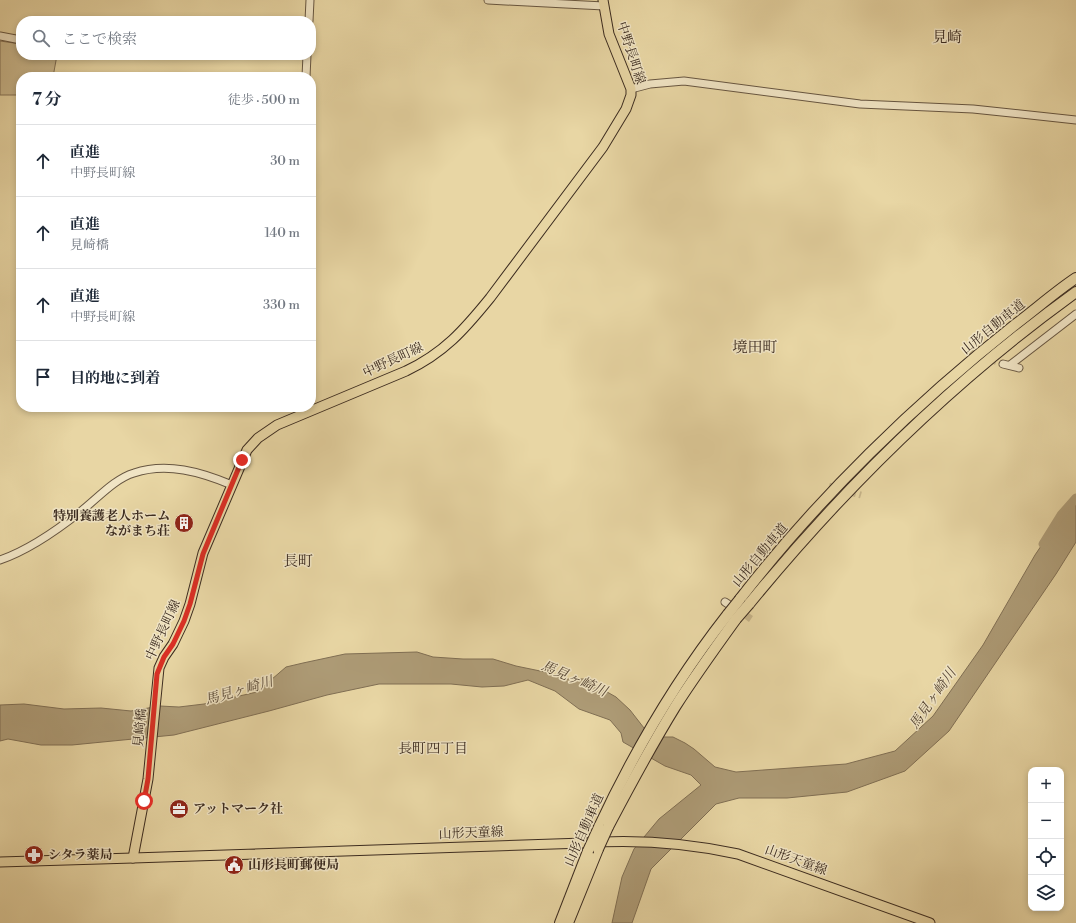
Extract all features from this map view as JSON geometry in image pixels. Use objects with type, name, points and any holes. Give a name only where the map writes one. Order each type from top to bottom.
[{"type":"highway","name":"山形自動車道","points":[[744,601],[793,535],[843,481],[928,398],[988,346],[1076,278]]},
{"type":"highway","name":"山形自動車道","points":[[560,923],[618,798],[652,746],[729,610],[744,601],[869,470],[944,400],[1027,330],[1076,292]]},
{"type":"highway","name":"山形自動車道","points":[[568,923],[593,850]]},
{"type":"main road","name":"中野長町線","points":[[316,408],[406,371],[436,355],[462,331],[490,298],[603,147],[626,109],[631,95],[631,89],[609,34],[603,3]]},
{"type":"main road","name":"中野長町線","points":[[157,679],[159,668],[164,657],[173,644],[184,621],[203,554],[247,450],[265,433],[277,425],[307,412]]},
{"type":"main road","name":"見崎橋","points":[[133,858],[148,779],[157,679]]},
{"type":"main road","name":"山形天童線","points":[[0,862],[612,841],[673,843],[746,856],[930,923]]},
{"type":"street","points":[[309,16],[310,0]]},
{"type":"street","points":[[488,0],[603,3]]},
{"type":"street","points":[[0,36],[16,39]]},
{"type":"street","points":[[306,72],[307,60]]},
{"type":"street","points":[[631,89],[650,84],[684,81],[860,104],[973,109],[1076,120]]},
{"type":"street","points":[[1019,368],[1007,365],[1076,314]]},
{"type":"street","points":[[0,560],[25,548],[52,532],[79,513],[110,487],[133,473],[156,469],[181,470],[205,474],[232,485]]},
{"type":"shaded area","points":[[0,41],[16,43],[16,60],[56,60],[54,72],[16,72],[16,95],[0,95]]},
{"type":"water","points":[[1076,494],[1076,542],[1056,574],[949,731],[905,771],[847,792],[787,798],[739,798],[716,804],[651,869],[632,923],[612,923],[622,877],[634,849],[659,819],[701,785],[691,775],[665,766],[623,742],[621,733],[610,720],[579,709],[555,691],[528,680],[504,686],[482,687],[451,684],[379,684],[327,695],[174,735],[72,745],[41,745],[8,739],[0,741],[0,705],[24,704],[64,709],[101,708],[131,711],[160,706],[179,707],[204,704],[257,692],[286,667],[345,654],[417,652],[433,657],[493,659],[516,666],[545,672],[564,679],[584,679],[616,697],[630,710],[644,728],[662,737],[673,737],[685,743],[715,767],[736,772],[846,764],[895,751],[933,716],[983,645],[1035,555]]},
{"type":"waterway","name":"馬見ヶ崎川","points":[[1043,544],[1061,515],[1076,498]]},
{"type":"tunnel","points":[[970,352],[1003,364]]},
{"type":"tunnel","points":[[829,486],[861,495]]},
{"type":"tunnel","points":[[738,610],[751,619]]},
{"type":"place","name":"特別養護老人ホーム ながまち荘","points":[[184,523]]},
{"type":"place","name":"アットマーク社","points":[[179,809]]},
{"type":"place","name":"シタラ薬局","points":[[34,855]]},
{"type":"place","name":"山形長町郵便局","points":[[234,865]]},
{"type":"district","name":"見崎","points":[[947,37]]},
{"type":"district","name":"境田町","points":[[755,347]]},
{"type":"district","name":"長町","points":[[298,561]]},
{"type":"district","name":"長町四丁目","points":[[433,749]]},
{"type":"route","points":[[144,801],[153,735],[157,674],[164,657],[173,644],[184,621],[203,554],[242,460]]}]
